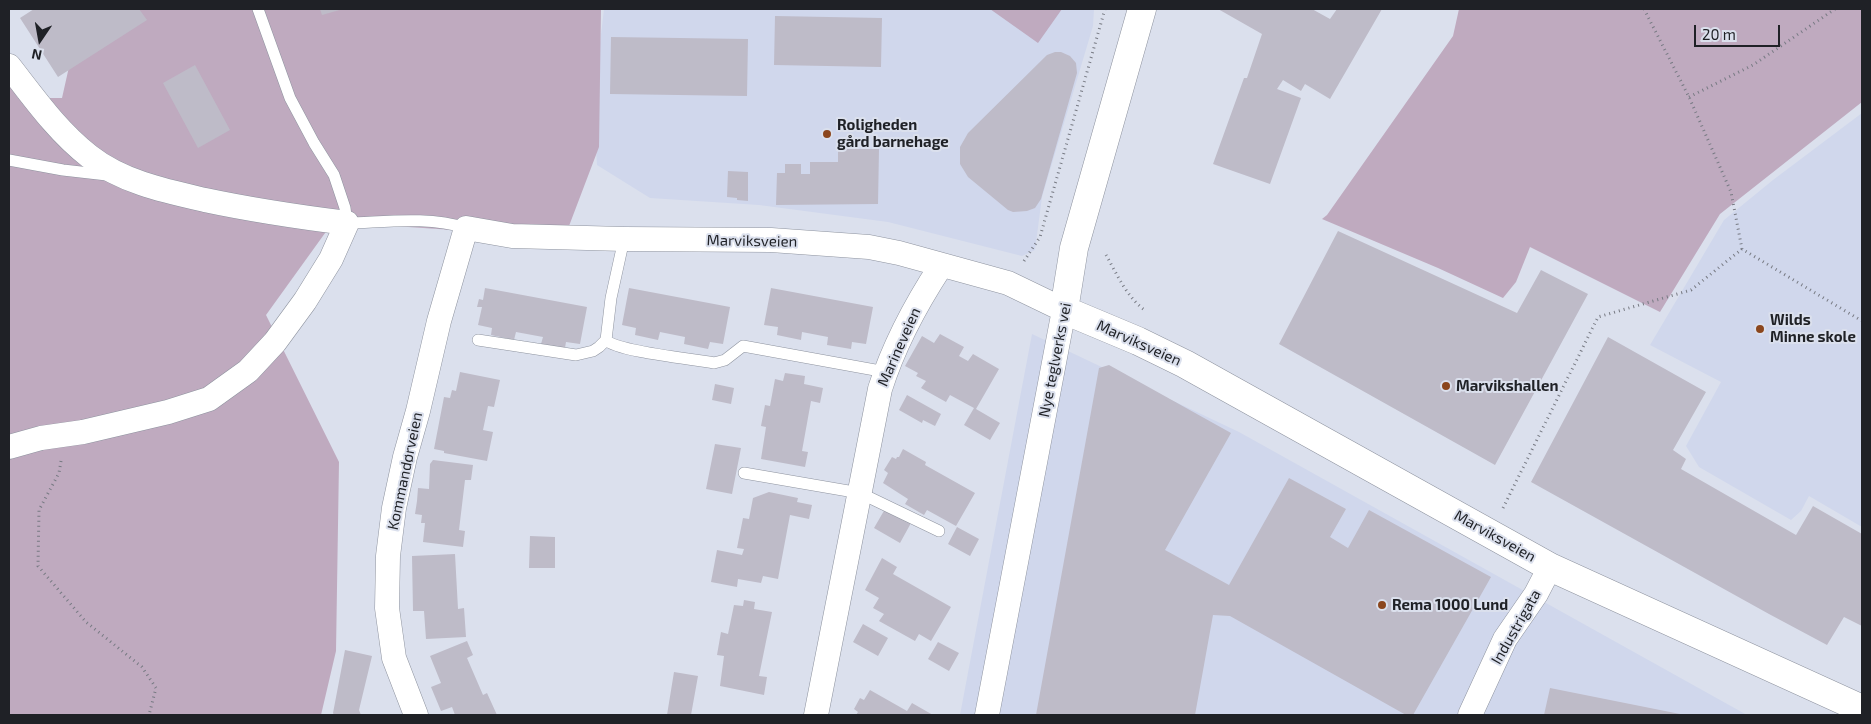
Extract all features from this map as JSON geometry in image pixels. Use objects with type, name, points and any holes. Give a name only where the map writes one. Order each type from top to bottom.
[{"type":"street","name":"Nye teglverks vei","points":[[987,715],[1064,310],[1074,248],[1142,9]]},
{"type":"street","points":[[9,66],[55,125],[90,156],[122,176],[154,188],[236,206],[347,223],[332,259],[305,301],[275,342],[248,371],[209,399],[168,412],[64,435],[42,438],[9,447]]},
{"type":"street","name":"Marviksveien","points":[[466,228],[512,236],[771,240],[852,245],[899,253],[1008,283],[1185,364],[1550,567],[1862,709]]},
{"type":"street","name":"Kommandørveien","points":[[416,715],[394,658],[387,608],[388,556],[394,508],[405,457],[439,321],[466,228]]},
{"type":"street","name":"Marineveien","points":[[816,715],[880,389],[908,322],[941,266]]},
{"type":"street","name":"Industrigata","points":[[1470,715],[1505,639],[1536,594],[1550,567]]},
{"type":"lane","points":[[258,9],[290,98],[334,176],[345,208],[347,223]]},
{"type":"lane","points":[[9,160],[63,170],[122,176]]},
{"type":"lane","name":"Marviksveien","points":[[347,223],[408,221],[448,223],[466,228]]},
{"type":"lane","points":[[478,340],[576,355],[599,348],[606,340],[611,298],[624,239]]},
{"type":"lane","points":[[606,340],[610,344],[642,351],[714,363],[725,360],[742,346],[886,372]]},
{"type":"lane","points":[[744,473],[860,493],[939,531]]},
{"type":"path","points":[[1020,262],[1026,261],[1040,237],[1105,9]]},
{"type":"path","points":[[1644,9],[1688,97],[1731,192],[1742,248],[1862,321]]},
{"type":"path","points":[[1688,97],[1753,65],[1835,9]]},
{"type":"path","points":[[1503,508],[1598,318],[1692,290],[1742,248]]},
{"type":"path","points":[[1106,255],[1124,288],[1139,306],[1153,316]]},
{"type":"path","points":[[64,435],[59,473],[39,510],[38,566],[86,622],[142,667],[156,688],[149,715]]},
{"type":"path","points":[[1494,503],[1511,513]]},
{"type":"shaded area","points":[[82,9],[601,9],[599,147],[569,226],[498,233],[333,222],[266,315],[339,462],[336,651],[321,715],[9,715],[9,83],[18,98],[62,98]]},
{"type":"shaded area","name":"Roligheden gård barnehage","points":[[604,9],[1094,9],[1093,26],[1042,197],[1035,250],[1022,256],[888,222],[759,205],[650,198],[597,165],[593,103]]},
{"type":"shaded area","points":[[990,9],[1062,9],[1038,43]]},
{"type":"shaded area","points":[[1459,9],[1862,9],[1862,102],[1720,214],[1660,312],[1530,247],[1516,282],[1503,298],[1322,219],[1327,215],[1453,36]]},
{"type":"shaded area","name":"Wilds Minne skole","points":[[1862,113],[1862,527],[1809,496],[1801,511],[1791,520],[1699,467],[1686,446],[1721,382],[1650,345],[1724,220],[1773,180]]},
{"type":"shaded area","points":[[1032,334],[1239,432],[1747,715],[960,715]]},
{"type":"building","points":[[34,9],[139,9],[147,20],[58,77],[20,18]]},
{"type":"building","points":[[320,9],[343,9],[322,15]]},
{"type":"building","points":[[1218,9],[1312,9],[1330,19],[1337,9],[1382,9],[1330,99],[1305,84],[1301,91],[1283,80],[1277,89],[1301,98],[1270,184],[1213,164],[1262,34]]},
{"type":"building","points":[[775,16],[882,18],[881,67],[774,65]]},
{"type":"building","points":[[611,37],[748,39],[747,96],[610,94]]},
{"type":"building","points":[[1061,52],[1070,56],[1076,63],[1077,73],[1041,199],[1035,208],[1027,211],[1013,212],[968,177],[960,164],[960,147],[968,133],[1047,55]]},
{"type":"building","points":[[195,65],[230,130],[198,148],[163,83]]},
{"type":"building","points":[[838,149],[879,149],[878,204],[776,205],[777,173],[785,173],[785,164],[801,164],[801,174],[810,174],[810,162],[838,162]]},
{"type":"building","points":[[728,171],[748,172],[748,201],[727,197]]},
{"type":"building","name":"Marvikshallen","points":[[1338,231],[1517,313],[1541,270],[1588,294],[1495,465],[1279,344]]},
{"type":"building","points":[[485,288],[587,307],[580,344],[566,342],[565,348],[541,344],[543,337],[516,332],[514,340],[491,335],[492,328],[478,325],[482,307],[477,307],[479,299],[483,300]]},
{"type":"building","points":[[629,288],[730,307],[723,344],[710,342],[708,349],[684,344],[685,337],[660,332],[658,340],[635,335],[636,328],[622,325]]},
{"type":"building","points":[[771,288],[873,307],[866,344],[852,342],[851,349],[827,345],[828,337],[802,332],[801,340],[777,335],[778,327],[764,325]]},
{"type":"building","points":[[940,334],[964,347],[959,356],[968,361],[973,354],[999,369],[976,409],[1000,423],[990,440],[964,425],[974,408],[950,395],[946,402],[921,388],[926,381],[916,376],[918,373],[905,366],[922,336],[934,343]]},
{"type":"building","points":[[1608,337],[1706,392],[1673,450],[1686,459],[1681,469],[1796,535],[1813,506],[1862,534],[1862,626],[1844,617],[1827,645],[1531,482]]},
{"type":"building","points":[[1109,365],[1231,433],[1165,550],[1229,585],[1289,478],[1346,509],[1330,537],[1348,548],[1369,510],[1491,577],[1413,715],[1406,715],[1230,616],[1213,615],[1195,715],[1036,715],[1099,368]]},
{"type":"building","points":[[460,372],[500,380],[494,407],[488,406],[483,430],[493,432],[487,461],[444,453],[444,451],[434,449],[444,397],[450,398],[452,390],[456,391]]},
{"type":"building","points":[[785,373],[805,376],[804,384],[823,388],[820,403],[811,401],[802,451],[808,452],[805,467],[761,459],[766,427],[761,426],[765,405],[770,406],[775,379],[783,381]]},
{"type":"building","points":[[715,384],[734,388],[731,404],[712,400]]},
{"type":"building","points":[[907,395],[941,414],[935,426],[923,420],[922,423],[899,410]]},
{"type":"building","points":[[715,444],[741,448],[732,494],[706,489]]},
{"type":"building","points":[[903,449],[926,462],[925,465],[975,493],[956,526],[927,510],[924,515],[905,504],[908,499],[883,483],[888,473],[884,470],[892,457],[896,459],[899,457]]},
{"type":"building","points":[[433,460],[473,465],[471,480],[465,480],[459,530],[465,531],[463,547],[423,542],[425,523],[421,523],[422,515],[415,514],[418,488],[429,489],[430,464]]},
{"type":"building","points":[[769,492],[798,498],[797,502],[812,505],[809,519],[790,515],[778,579],[763,576],[761,583],[738,579],[737,587],[711,582],[717,550],[742,555],[744,549],[737,548],[743,518],[749,519],[753,498]]},
{"type":"building","points":[[885,509],[911,523],[900,543],[874,528]]},
{"type":"building","points":[[957,527],[979,539],[970,556],[948,544]]},
{"type":"building","points":[[530,536],[555,537],[555,568],[529,568]]},
{"type":"building","points":[[455,554],[458,609],[464,608],[466,637],[426,639],[424,611],[413,611],[412,556]]},
{"type":"building","points":[[882,558],[897,567],[893,574],[951,607],[931,641],[919,634],[915,641],[879,621],[884,614],[873,608],[879,598],[865,590]]},
{"type":"building","points":[[744,600],[755,602],[754,609],[772,612],[759,676],[767,677],[764,695],[720,686],[724,656],[717,655],[721,632],[728,634],[734,605],[743,606]]},
{"type":"building","points":[[863,624],[888,638],[878,656],[853,642]]},
{"type":"building","points":[[467,641],[473,655],[467,658],[483,695],[487,693],[497,715],[455,715],[452,707],[441,711],[431,687],[441,683],[430,656]]},
{"type":"building","points":[[938,642],[959,653],[949,671],[928,659]]},
{"type":"building","points":[[345,650],[372,656],[359,710],[361,715],[334,715],[333,713]]},
{"type":"building","points":[[674,672],[698,676],[691,715],[667,715]]},
{"type":"building","points":[[1550,688],[1680,714],[1680,715],[1544,715]]},
{"type":"building","points":[[870,690],[907,711],[912,703],[933,715],[856,715],[858,712],[854,709],[860,698],[864,700]]},
{"type":"place","name":"Roligheden gård barnehage","points":[[827,134]]},
{"type":"place","name":"Wilds Minne skole","points":[[1760,329]]},
{"type":"place","name":"Marvikshallen","points":[[1446,386]]},
{"type":"place","name":"Rema 1000 Lund","points":[[1382,605]]}]
